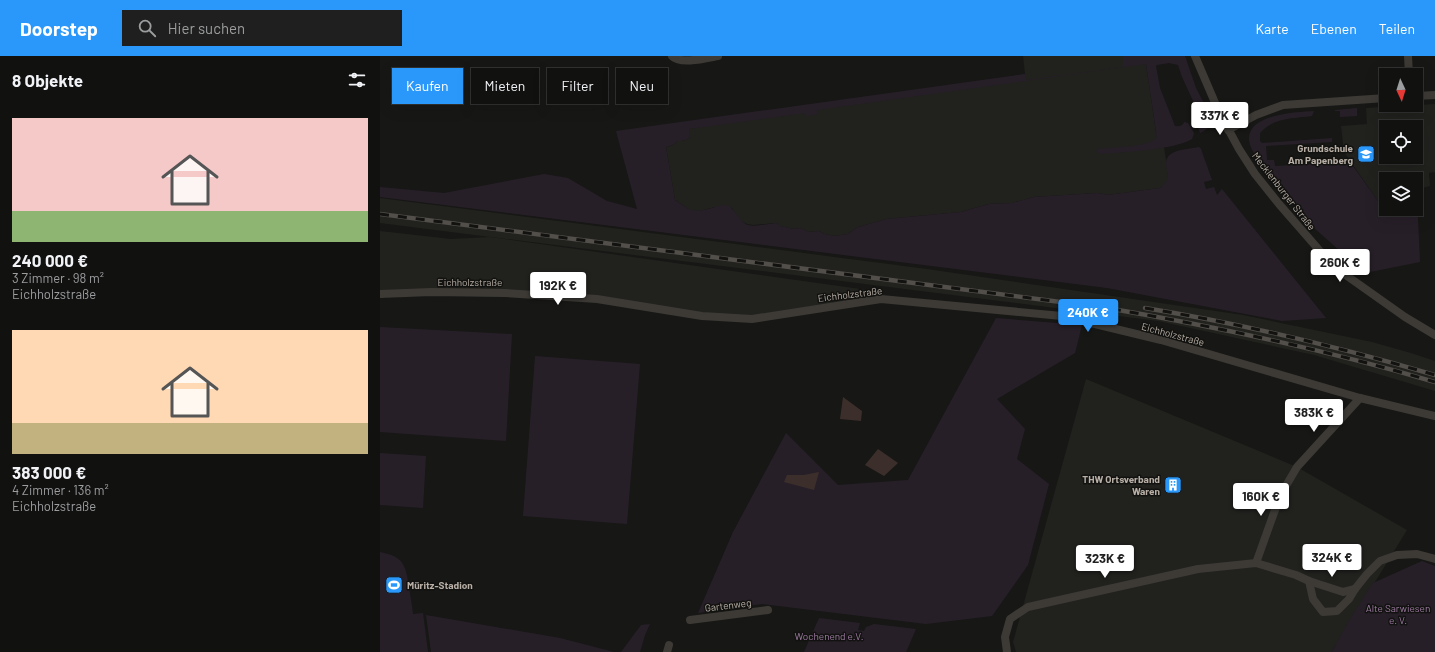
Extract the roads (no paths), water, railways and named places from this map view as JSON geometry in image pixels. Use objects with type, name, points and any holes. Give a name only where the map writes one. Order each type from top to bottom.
[{"type":"street","points":[[672,56],[675,59],[684,61],[718,56]]},
{"type":"street","name":"Mecklenburger Straße","points":[[1195,56],[1228,130],[1255,174],[1279,204],[1333,266],[1405,317],[1435,335]]},
{"type":"street","points":[[1408,56],[1409,68]]},
{"type":"street","points":[[1423,96],[1435,95]]},
{"type":"street","points":[[1228,130],[1256,115],[1284,105],[1379,98]]},
{"type":"street","name":"Eichholzstraße","points":[[380,294],[505,292],[597,299],[702,316],[752,319],[881,299],[1062,316],[1161,340],[1360,398],[1435,416]]},
{"type":"street","points":[[1256,562],[1280,496],[1297,467],[1360,398]]},
{"type":"street","points":[[1308,581],[1313,599],[1323,612],[1337,612],[1349,599],[1367,574],[1380,561],[1396,555],[1417,554],[1435,559]]},
{"type":"street","points":[[1007,652],[1005,637],[1010,619],[1028,607],[1198,569],[1256,562],[1343,592],[1355,589]]},
{"type":"street","name":"Gartenweg","points":[[690,620],[768,610]]},
{"type":"railway","points":[[380,214],[1107,308],[1272,340],[1394,370],[1435,382]]},
{"type":"railway","points":[[1145,308],[1218,321],[1291,337],[1435,375]]},
{"type":"place","name":"Grundschule Am Papenberg","points":[[1366,154]]},
{"type":"place","name":"THW Ortsverband Waren","points":[[1173,485]]},
{"type":"place","name":"Müritz-Stadion","points":[[394,585]]},
{"type":"park label","name":"Alte Sarwiesen e. V.","points":[[1398,614]]},
{"type":"park label","name":"Wochenend e.V.","points":[[829,636]]}]
